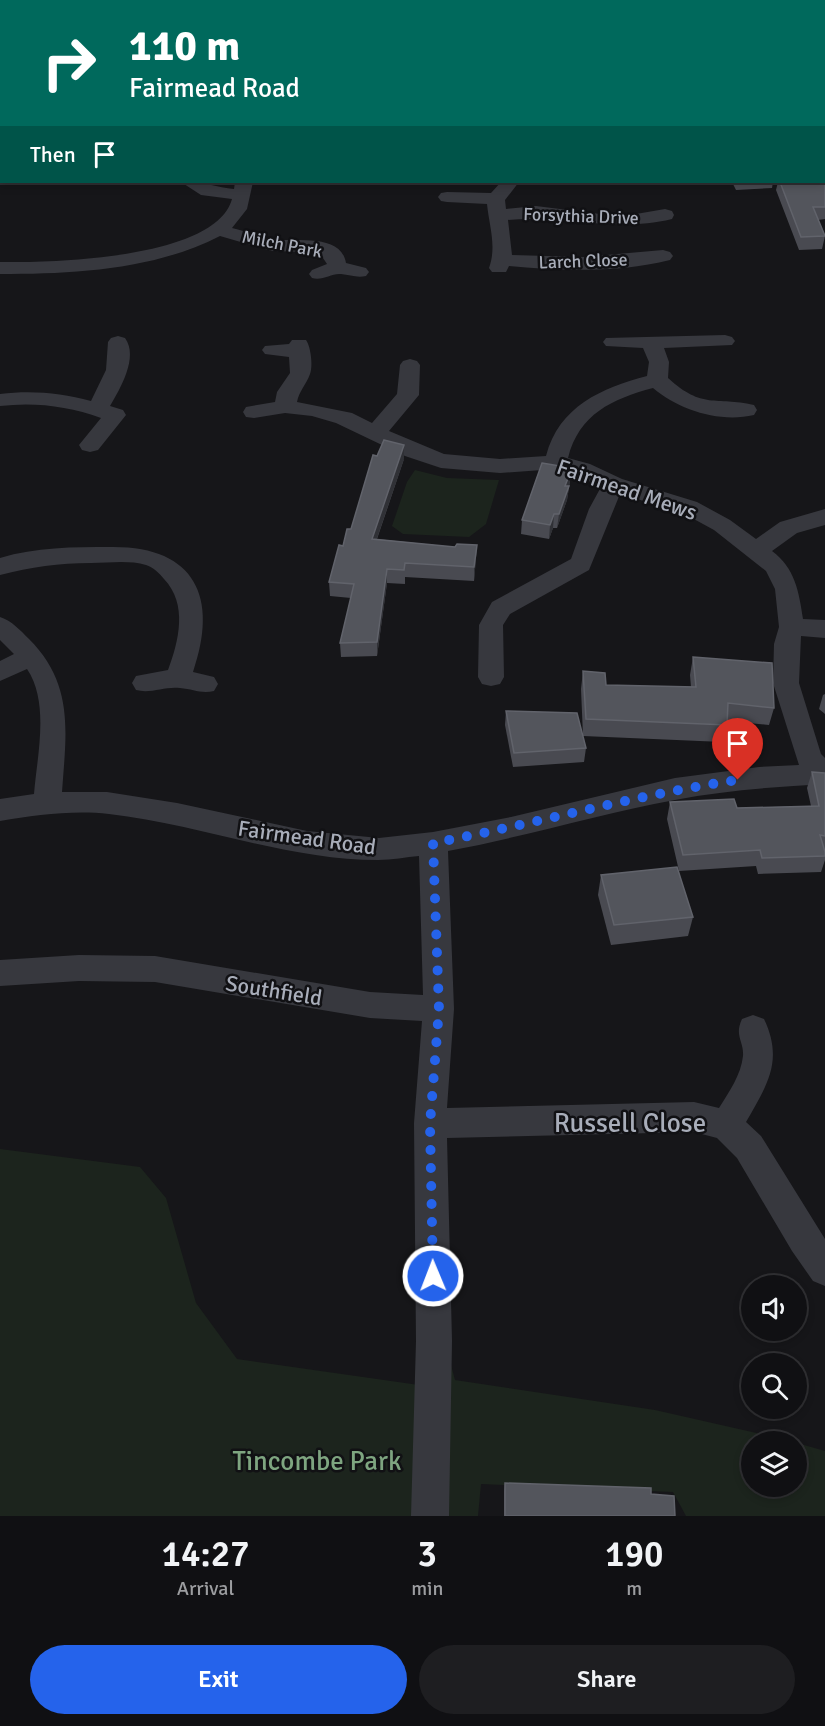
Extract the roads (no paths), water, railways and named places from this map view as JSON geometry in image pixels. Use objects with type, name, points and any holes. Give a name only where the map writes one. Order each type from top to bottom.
[{"type":"street","points":[[0,268],[61,267],[139,257],[174,249],[219,230],[236,213],[243,188],[207,191],[191,183]]},
{"type":"street","points":[[496,207],[509,183]]},
{"type":"street","name":"Forsythia Drive","points":[[439,197],[496,207],[600,220],[636,220],[665,215]]},
{"type":"street","name":"Larch Close","points":[[496,207],[504,246],[501,264],[623,262],[660,250],[681,264]]},
{"type":"street","name":"Milch Park","points":[[219,230],[272,245],[314,246],[328,251],[336,259],[337,267]]},
{"type":"street","points":[[319,274],[337,267],[359,272]]},
{"type":"street","points":[[613,342],[724,341]]},
{"type":"street","points":[[651,342],[659,362],[657,380]]},
{"type":"street","points":[[272,350],[299,347],[300,373],[288,392],[285,407]]},
{"type":"street","points":[[90,445],[116,415],[112,385],[119,366],[119,350],[141,357]]},
{"type":"street","points":[[375,433],[408,395],[410,364]]},
{"type":"street","points":[[657,380],[685,402],[724,418],[746,411]]},
{"type":"street","points":[[556,462],[559,445],[583,411],[625,388],[657,380]]},
{"type":"street","points":[[1,395],[70,401],[116,415]]},
{"type":"street","name":"Fairmead Mews","points":[[254,412],[285,407],[312,410],[344,418],[414,451],[441,461],[500,466],[556,462],[582,469],[614,484],[689,507],[722,525],[776,566],[787,589],[791,627],[786,682],[820,764]]},
{"type":"street","points":[[491,677],[491,625],[501,608],[581,564],[601,509],[614,484]]},
{"type":"street","points":[[759,551],[771,536],[798,523],[825,518]]},
{"type":"street","points":[[0,567],[37,557],[130,555],[155,559],[167,567],[184,586],[191,608],[193,633],[178,678]]},
{"type":"street","points":[[0,626],[30,657],[45,678],[51,707],[47,803]]},
{"type":"street","points":[[791,627],[825,629]]},
{"type":"street","points":[[0,672],[30,657]]},
{"type":"street","points":[[145,683],[178,678],[205,684]]},
{"type":"street","name":"Fairmead Road","points":[[0,810],[47,803],[107,803],[177,814],[307,842],[379,849],[433,843],[511,828],[675,789],[759,777],[820,764]]},
{"type":"street","points":[[430,1516],[434,1341],[430,1124],[439,1009],[433,843]]},
{"type":"street","name":"Southfield","points":[[0,973],[80,968],[155,969],[370,1005],[439,1009]]},
{"type":"street","points":[[727,1125],[751,1084],[754,1074],[759,1055],[753,1029]]},
{"type":"street","name":"Russell Close","points":[[430,1124],[694,1117],[727,1125],[749,1147],[804,1239],[825,1269]]},
{"type":"park label","name":"Tincombe Park","points":[[317,1461]]}]
